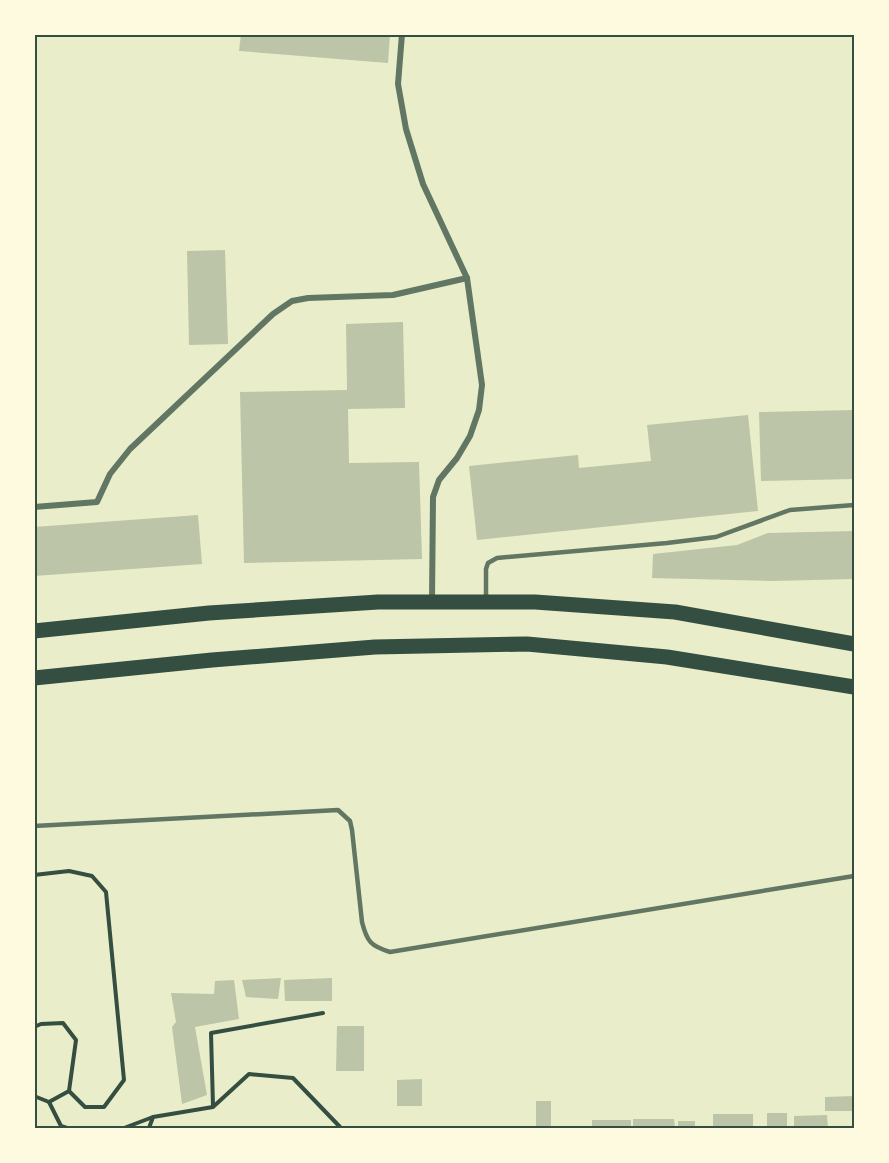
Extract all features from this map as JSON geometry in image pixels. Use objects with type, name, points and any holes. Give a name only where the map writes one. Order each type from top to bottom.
[{"type":"highway","points":[[34,631],[209,613],[378,602],[535,602],[675,612],[855,644]]},
{"type":"highway","points":[[34,678],[212,660],[375,647],[526,644],[667,657],[855,687]]},
{"type":"street","points":[[402,34],[398,84],[406,129],[423,184],[466,278],[482,385],[479,410],[470,436],[440,480],[433,497],[432,602]]},
{"type":"street","points":[[34,507],[97,502],[110,474],[130,449],[273,314],[292,301],[308,298],[393,295],[466,278]]},
{"type":"lane","points":[[486,602],[486,569],[488,563],[496,558],[716,537],[790,510],[855,505]]},
{"type":"lane","points":[[34,826],[338,810],[350,821],[352,830],[362,922],[366,937],[376,948],[390,952],[855,876]]},
{"type":"path","points":[[34,875],[69,871],[92,876],[106,892],[124,1080],[104,1107],[85,1107],[69,1091]]},
{"type":"path","points":[[213,1107],[211,1033],[323,1013]]},
{"type":"path","points":[[34,1028],[41,1024],[63,1023],[76,1040],[69,1091]]},
{"type":"path","points":[[124,1128],[153,1117],[213,1107],[249,1074],[293,1078],[341,1128]]},
{"type":"path","points":[[50,1102],[69,1091]]},
{"type":"path","points":[[34,1096],[50,1102],[61,1126],[67,1128]]},
{"type":"path","points":[[149,1128],[153,1117]]},
{"type":"building","points":[[241,34],[390,34],[388,63],[239,51]]},
{"type":"building","points":[[225,250],[228,344],[189,345],[187,251]]},
{"type":"building","points":[[403,322],[405,408],[348,409],[349,463],[419,462],[422,559],[244,563],[240,392],[347,390],[346,324]]},
{"type":"building","points":[[854,410],[854,479],[761,481],[759,412]]},
{"type":"building","points":[[748,415],[758,511],[477,540],[469,466],[578,455],[579,468],[651,461],[647,425]]},
{"type":"building","points":[[198,515],[202,564],[34,576],[34,527]]},
{"type":"building","points":[[854,531],[854,579],[772,581],[652,578],[653,554],[737,545],[768,533]]},
{"type":"building","points":[[281,978],[278,999],[246,997],[242,980]]},
{"type":"building","points":[[332,978],[332,1001],[285,1001],[284,980]]},
{"type":"building","points":[[234,980],[239,1019],[195,1027],[207,1095],[182,1104],[172,1027],[176,1022],[171,993],[214,994],[215,981]]},
{"type":"building","points":[[337,1026],[364,1026],[364,1071],[336,1071]]},
{"type":"building","points":[[422,1079],[422,1106],[397,1106],[397,1080]]},
{"type":"building","points":[[854,1096],[854,1111],[825,1111],[825,1097]]},
{"type":"building","points":[[536,1101],[551,1101],[551,1128],[536,1128]]},
{"type":"building","points":[[767,1113],[787,1113],[787,1128],[767,1128]]},
{"type":"building","points":[[713,1114],[753,1114],[753,1128],[713,1128]]},
{"type":"building","points":[[827,1115],[828,1128],[794,1128],[794,1116]]},
{"type":"building","points":[[633,1119],[674,1119],[675,1128],[633,1128]]},
{"type":"building","points":[[592,1120],[631,1120],[631,1128],[592,1128]]},
{"type":"building","points":[[678,1121],[695,1121],[695,1128],[678,1128]]}]
